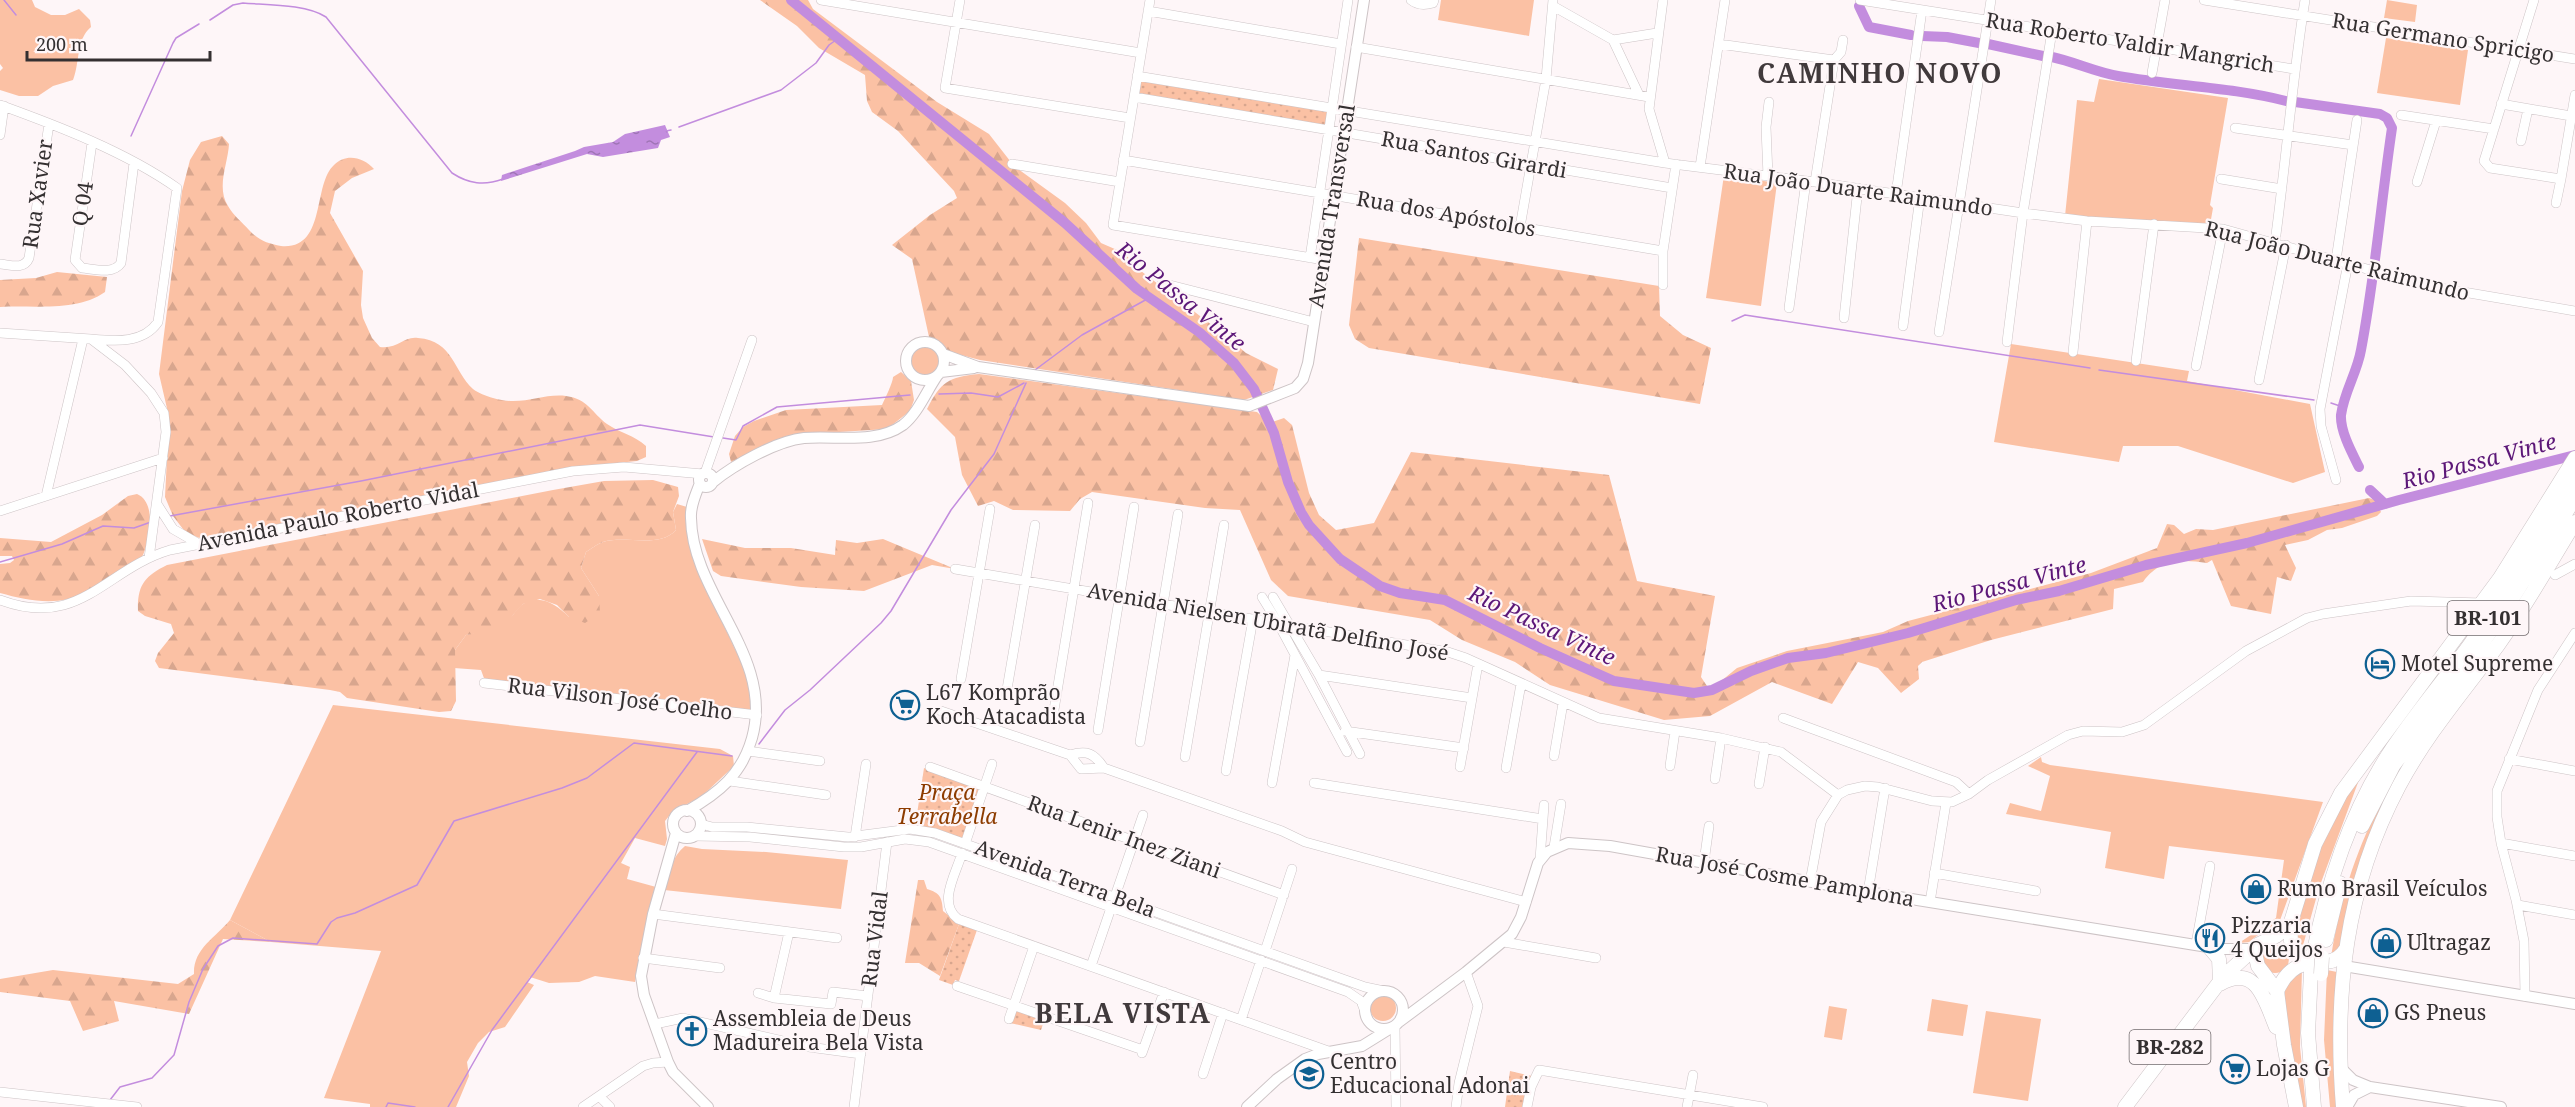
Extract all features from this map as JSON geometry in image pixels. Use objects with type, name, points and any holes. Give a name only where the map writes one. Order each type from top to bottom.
[{"type":"highway","points":[[2346,949],[2334,962],[2300,956],[2291,941],[2290,925],[2321,829],[2340,793],[2483,603],[2570,477],[2575,458]]},
{"type":"highway","name":"BR-101","points":[[2314,1107],[2308,1033],[2315,965],[2332,879],[2362,803],[2382,765],[2498,604],[2570,477]]},
{"type":"highway","name":"BR-101","points":[[2323,1107],[2317,1038],[2315,965],[2344,870],[2363,822],[2393,766],[2492,630],[2575,498]]},
{"type":"highway","points":[[2345,1107],[2340,1067],[2339,1020],[2346,949],[2358,894],[2383,820],[2413,761],[2503,638],[2575,522]]},
{"type":"highway","points":[[2393,766],[2449,710]]},
{"type":"highway","points":[[2332,879],[2377,743]]},
{"type":"highway","name":"BR-282","points":[[2125,1107],[2218,984],[2254,949],[2290,925]]},
{"type":"highway","points":[[2271,939],[2282,941],[2296,961],[2337,971],[2342,984]]},
{"type":"highway","points":[[2208,947],[2219,959],[2218,984],[2240,977],[2256,984],[2265,999],[2284,1045]]},
{"type":"highway","points":[[2254,949],[2261,971],[2277,991],[2284,1045],[2296,1107]]},
{"type":"highway","points":[[2241,961],[2261,971]]},
{"type":"highway","points":[[2277,991],[2289,972],[2295,968],[2315,965]]},
{"type":"main road","name":"Avenida Transversal","points":[[978,367],[1249,406],[1295,387],[1304,379],[1364,0]]},
{"type":"main road","points":[[918,406],[914,377],[906,361],[911,349],[916,345],[928,342],[943,354],[978,367]]},
{"type":"main road","points":[[708,1107],[673,1072],[642,990],[644,958],[653,915],[663,876],[673,851],[676,833],[673,826],[675,818],[680,813],[708,799],[730,781],[739,770],[748,751],[757,715],[748,663],[698,553],[691,518],[694,501],[704,478],[726,472],[770,449],[799,439],[866,437],[890,432],[905,423],[918,406],[939,374],[944,361],[943,354]]},
{"type":"main road","points":[[914,377],[926,380],[939,374],[978,367]]},
{"type":"main road","points":[[673,851],[691,837],[708,799]]},
{"type":"main road","points":[[687,811],[694,813],[700,821]]},
{"type":"main road","points":[[676,833],[691,837]]},
{"type":"main road","name":"Rua José Cosme Pamplona","points":[[1554,847],[1568,843],[1598,844],[1868,892],[2208,947],[2254,949]]},
{"type":"main road","points":[[1247,1107],[1287,1071],[1318,1050],[1331,1052],[1362,1046],[1395,1025],[1504,942],[1518,925],[1540,859],[1554,847]]},
{"type":"main road","name":"Rua José Cosme Pamplona","points":[[2208,947],[2241,961]]},
{"type":"main road","points":[[2344,966],[2575,1004]]},
{"type":"main road","points":[[1362,1046],[1368,1000],[1374,995],[1384,991],[1400,999],[1429,1001]]},
{"type":"main road","points":[[1395,1025],[1403,1010],[1400,999]]},
{"type":"main road","points":[[1367,1018],[1379,1028],[1395,1025]]},
{"type":"main road","points":[[2340,1067],[2353,1080],[2370,1087],[2501,1107]]},
{"type":"main road","points":[[2345,1107],[2354,1095],[2370,1087]]},
{"type":"street","points":[[821,0],[1141,53]]},
{"type":"street","points":[[960,0],[945,88],[1130,118]]},
{"type":"street","points":[[1150,0],[1113,225],[1324,260]]},
{"type":"street","points":[[1310,258],[1348,0]]},
{"type":"street","points":[[1411,0],[1427,5],[1433,3],[1434,0]]},
{"type":"street","points":[[1644,96],[1663,0]]},
{"type":"street","points":[[1700,167],[1725,0]]},
{"type":"street","name":"Rua Roberto Valdir Mangrich","points":[[1863,0],[2294,69]]},
{"type":"street","points":[[1939,332],[1991,0]]},
{"type":"street","points":[[2152,73],[2165,0]]},
{"type":"street","name":"Rua Germano Spricigo","points":[[2204,0],[2575,59]]},
{"type":"street","points":[[2275,242],[2289,136],[2294,69],[2305,0]]},
{"type":"street","points":[[2534,0],[2484,161],[2490,168],[2561,179]]},
{"type":"street","points":[[1520,227],[1546,79],[1553,3],[1612,40],[1644,96],[1665,163]]},
{"type":"street","points":[[1896,194],[1922,10]]},
{"type":"street","points":[[1148,11],[1341,44]]},
{"type":"street","points":[[2007,342],[2023,213],[2052,31]]},
{"type":"street","points":[[1612,40],[1657,33]]},
{"type":"street","points":[[1789,308],[1810,181],[1834,60],[1841,52],[1843,40]]},
{"type":"street","points":[[1719,44],[1834,60]]},
{"type":"street","points":[[1356,47],[1644,96]]},
{"type":"street","name":"Rua João Duarte Raimundo","points":[[1137,76],[1665,163],[1810,181],[2087,221],[2223,229],[2428,286],[2575,311]]},
{"type":"street","points":[[2556,202],[2575,95]]},
{"type":"street","name":"Rua Santos Girardi","points":[[1134,97],[1672,188]]},
{"type":"street","points":[[1768,176],[1766,128],[1769,102]]},
{"type":"street","points":[[2501,104],[2571,116]]},
{"type":"street","points":[[0,135],[2,106],[92,143],[134,163],[177,188],[158,322],[152,331],[131,339],[87,339],[0,333]]},
{"type":"street","points":[[2521,141],[2528,109]]},
{"type":"street","points":[[2401,115],[2494,129]]},
{"type":"street","points":[[2336,260],[2357,120]]},
{"type":"street","points":[[2417,182],[2436,121]]},
{"type":"street","name":"Rua Xavier","points":[[0,264],[21,266],[29,258],[49,124]]},
{"type":"street","points":[[2235,128],[2353,145]]},
{"type":"street","name":"Q 04","points":[[92,143],[77,249],[77,265],[81,268],[111,270],[119,266],[134,163]]},
{"type":"street","name":"Rua dos Apóstolos","points":[[1124,160],[1663,251]]},
{"type":"street","points":[[1663,285],[1663,251],[1676,164]]},
{"type":"street","points":[[1012,165],[1120,182]]},
{"type":"street","points":[[2221,179],[2282,189]]},
{"type":"street","points":[[1844,318],[1858,188]]},
{"type":"street","points":[[1903,326],[1920,197]]},
{"type":"street","points":[[2073,352],[2087,221]]},
{"type":"street","points":[[2136,361],[2154,224]]},
{"type":"street","points":[[2196,366],[2223,229]]},
{"type":"street","points":[[2259,380],[2286,245]]},
{"type":"street","points":[[2336,480],[2320,419],[2323,388],[2348,263]]},
{"type":"street","points":[[1162,283],[1314,322]]},
{"type":"street","points":[[87,339],[138,377],[159,404],[166,424],[149,558]]},
{"type":"street","points":[[46,496],[87,339]]},
{"type":"street","points":[[704,478],[752,340]]},
{"type":"street","points":[[0,511],[163,458]]},
{"type":"street","name":"Avenida Paulo Roberto Vidal","points":[[0,600],[40,608],[70,604],[94,593],[149,558],[200,544],[573,471],[624,466],[704,478]]},
{"type":"street","points":[[157,503],[173,529],[200,544]]},
{"type":"street","points":[[1053,716],[1088,503]]},
{"type":"street","points":[[1098,730],[1134,507]]},
{"type":"street","points":[[961,680],[990,509]]},
{"type":"street","points":[[1140,742],[1178,514]]},
{"type":"street","points":[[1006,695],[1035,525]]},
{"type":"street","points":[[1185,757],[1224,525]]},
{"type":"street","points":[[2555,575],[2575,564]]},
{"type":"street","name":"Avenida Nielsen Ubiratã Delfino José","points":[[955,569],[1448,652],[1563,703],[1611,721],[1765,747],[1791,758],[1838,795]]},
{"type":"street","points":[[1262,597],[1347,752]]},
{"type":"street","points":[[1273,597],[1319,675],[1360,754]]},
{"type":"street","points":[[1810,882],[1821,822],[1838,795],[1857,787],[1885,788],[1946,803],[1969,794],[1988,780],[2068,735],[2083,731],[2122,732],[2144,726],[2238,656],[2307,618],[2411,602],[2483,603]]},
{"type":"street","points":[[1226,771],[1253,619]]},
{"type":"street","points":[[2525,996],[2524,941],[2518,905],[2501,843],[2496,798],[2509,759],[2538,690],[2575,633]]},
{"type":"street","points":[[1272,783],[1295,655]]},
{"type":"street","points":[[1461,767],[1478,664]]},
{"type":"street","points":[[1319,675],[1472,698]]},
{"type":"street","name":"Rua Vilson José Coelho","points":[[484,683],[757,715]]},
{"type":"street","points":[[1506,768],[1521,684]]},
{"type":"street","points":[[1554,756],[1563,703]]},
{"type":"street","points":[[941,711],[1070,755],[1087,752],[1094,755],[1104,768]]},
{"type":"street","points":[[1783,718],[1956,782],[1969,794]]},
{"type":"street","points":[[1338,734],[1348,730],[1464,748]]},
{"type":"street","points":[[1670,766],[1676,731]]},
{"type":"street","points":[[1715,779],[1721,738]]},
{"type":"street","points":[[1759,784],[1765,747]]},
{"type":"street","points":[[748,751],[820,761]]},
{"type":"street","points":[[1070,755],[1081,769],[1104,768],[1282,831],[1305,842],[1526,902]]},
{"type":"street","points":[[2509,759],[2575,771]]},
{"type":"street","points":[[855,837],[866,764]]},
{"type":"street","points":[[992,764],[948,894],[948,903],[952,913],[963,921],[1223,1013],[1318,1050]]},
{"type":"street","name":"Rua Lenir Inez Ziani","points":[[930,767],[1284,895]]},
{"type":"street","points":[[730,781],[826,795]]},
{"type":"street","points":[[1314,783],[1543,819]]},
{"type":"street","points":[[1868,892],[1885,788]]},
{"type":"street","points":[[1930,902],[1946,803]]},
{"type":"street","points":[[1554,847],[1560,804]]},
{"type":"street","points":[[1540,859],[1544,805]]},
{"type":"street","points":[[1091,966],[1143,815]]},
{"type":"street","name":"Avenida Terra Bela","points":[[700,821],[712,827],[747,827],[855,837],[910,829],[935,833],[964,848],[1263,956],[1373,990],[1384,991]]},
{"type":"street","points":[[1704,862],[1708,826]]},
{"type":"street","name":"Avenida Terra Bela","points":[[691,837],[742,836],[844,847],[922,840],[964,848]]},
{"type":"street","name":"Rua Vidal","points":[[854,1107],[887,842]]},
{"type":"street","points":[[2501,843],[2575,856]]},
{"type":"street","points":[[2208,947],[2210,866]]},
{"type":"street","points":[[1241,1020],[1293,869]]},
{"type":"street","points":[[1934,873],[2036,891]]},
{"type":"street","points":[[2518,905],[2575,915]]},
{"type":"street","points":[[653,915],[837,938]]},
{"type":"street","points":[[774,998],[789,932]]},
{"type":"street","points":[[1504,942],[1596,958]]},
{"type":"street","points":[[1009,1019],[1035,946]]},
{"type":"street","name":"Avenida Terra Bela","points":[[1263,956],[1352,994],[1360,1001],[1367,1018]]},
{"type":"street","points":[[644,958],[720,968]]},
{"type":"street","points":[[1456,1107],[1459,1083],[1478,1006],[1467,972]]},
{"type":"street","points":[[957,986],[1143,1052],[1164,992]]},
{"type":"street","points":[[758,993],[774,998],[831,1004],[833,992],[868,996]]},
{"type":"street","points":[[1203,1074],[1223,1013]]},
{"type":"street","points":[[655,1024],[683,1018],[809,1047],[861,1054]]},
{"type":"street","points":[[1395,1025],[1396,1107]]},
{"type":"street","points":[[583,1107],[643,1066],[668,1062]]},
{"type":"street","points":[[1527,1107],[1531,1087],[1539,1070],[1763,1107]]},
{"type":"street","points":[[1687,1107],[1693,1075]]},
{"type":"street","points":[[0,1092],[137,1107]]},
{"type":"street","points":[[600,1097],[610,1107]]},
{"type":"green space","points":[[0,0],[32,0],[35,7],[51,15],[65,15],[79,9],[90,20],[91,27],[83,38],[73,80],[53,86],[38,96],[19,96],[0,90],[0,71],[3,68],[0,64]]},
{"type":"green space","points":[[760,0],[808,0],[813,9],[937,102],[989,134],[1014,166],[1065,203],[1086,223],[1101,243],[1124,253],[1141,271],[1246,353],[1278,369],[1273,390],[1244,400],[980,360],[946,351],[940,343],[929,337],[912,259],[892,245],[930,215],[957,198],[954,191],[898,131],[872,112],[867,101],[865,75],[819,48],[797,26]]},
{"type":"green space","points":[[1441,0],[1534,0],[1529,36],[1438,20]]},
{"type":"green space","points":[[2387,0],[2417,5],[2415,22],[2384,18]]},
{"type":"green space","points":[[2386,38],[2468,50],[2460,105],[2377,93]]},
{"type":"green space","points":[[1141,79],[1328,111],[1325,127],[1138,95]]},
{"type":"green space","points":[[2099,79],[2228,98],[2210,205],[2213,208],[2210,225],[2065,216],[2077,100],[2094,102]]},
{"type":"green space","points":[[222,136],[229,144],[223,183],[228,206],[256,236],[276,245],[296,244],[306,238],[317,214],[327,174],[339,161],[349,158],[360,159],[374,169],[352,178],[335,191],[330,213],[363,271],[361,305],[363,318],[372,338],[380,347],[392,346],[413,338],[430,340],[446,351],[473,389],[493,398],[523,401],[549,396],[566,396],[580,400],[607,424],[646,446],[646,457],[637,461],[578,467],[205,540],[186,533],[173,516],[165,497],[169,417],[159,374],[182,191],[190,160],[201,142]]},
{"type":"green space","points":[[1724,175],[1777,183],[1761,306],[1706,298]]},
{"type":"green space","points":[[1359,238],[1659,286],[1660,316],[1683,335],[1711,348],[1700,404],[1369,348],[1355,339],[1349,325]]},
{"type":"green space","points":[[57,272],[107,277],[105,292],[94,298],[68,305],[0,307],[0,280],[36,278]]},
{"type":"green space","points":[[2011,344],[2189,371],[2187,381],[2310,404],[2325,472],[2293,483],[2178,446],[2123,446],[2119,462],[1994,442]]},
{"type":"green space","points":[[925,345],[936,350],[941,361],[936,372],[925,377],[914,372],[909,361],[914,350]]},
{"type":"green space","points":[[901,372],[911,381],[914,400],[910,411],[887,429],[792,435],[731,462],[729,454],[735,436],[743,427],[754,421],[786,410],[882,405],[893,377]]},
{"type":"green space","points":[[979,374],[1257,412],[1269,423],[1284,418],[1292,425],[1309,493],[1319,515],[1336,530],[1374,523],[1411,452],[1609,475],[1637,581],[1715,596],[1701,677],[1707,686],[1715,686],[1737,668],[1787,651],[1883,632],[1908,621],[2091,573],[2157,548],[2167,524],[2174,525],[2184,534],[2196,529],[2213,530],[2369,498],[2375,500],[2381,512],[2377,516],[2342,528],[2327,530],[2308,540],[2285,545],[2296,568],[2291,581],[2277,577],[2271,614],[2231,606],[2212,560],[2207,563],[2171,562],[2149,574],[2143,582],[2114,589],[2113,609],[1991,640],[1922,662],[1918,666],[1919,679],[1901,693],[1878,668],[1858,662],[1832,704],[1772,682],[1710,716],[1664,720],[1550,685],[1515,662],[1462,640],[1430,620],[1288,596],[1271,580],[1240,510],[1205,508],[1092,492],[1080,499],[1070,511],[1013,510],[994,501],[978,506],[962,475],[955,437],[927,409],[941,387],[947,382]]},
{"type":"green space","points":[[653,480],[678,487],[679,496],[673,512],[676,530],[661,539],[603,542],[586,552],[581,568],[599,596],[600,613],[585,623],[569,617],[557,605],[540,599],[523,604],[499,630],[466,635],[455,650],[456,701],[451,711],[439,712],[347,698],[340,692],[330,690],[159,668],[155,661],[158,653],[174,633],[171,624],[145,616],[138,611],[139,594],[144,582],[153,573],[167,565],[604,481]]},
{"type":"green space","points":[[137,494],[147,505],[150,522],[142,557],[87,592],[66,600],[33,600],[0,593],[0,564],[14,560],[12,556],[0,556],[0,538],[51,542],[102,515],[128,496]]},
{"type":"green space","points":[[677,504],[687,507],[686,523],[690,543],[708,591],[747,676],[753,713],[485,681],[481,670],[454,668],[455,650],[466,635],[500,623],[512,616],[523,604],[542,600],[559,608],[569,617],[599,596],[581,568],[586,552],[596,545],[612,540],[651,540],[669,536],[676,530],[673,512]]},
{"type":"green space","points":[[702,539],[745,548],[791,548],[835,555],[836,540],[857,543],[883,539],[955,569],[932,565],[864,591],[801,587],[721,576],[713,571]]},
{"type":"green space","points":[[333,705],[720,749],[733,756],[734,766],[701,797],[673,811],[665,821],[667,839],[665,846],[635,838],[621,863],[630,867],[627,879],[656,887],[635,982],[595,976],[579,982],[549,983],[530,977],[527,982],[534,985],[505,1027],[489,1032],[478,1043],[467,1062],[469,1076],[456,1107],[370,1107],[370,1104],[324,1098],[381,951],[271,942],[230,920]]},
{"type":"green space","points":[[2412,750],[2339,954],[2331,957],[2344,898],[2362,843],[2394,777]]},
{"type":"green space","points":[[2041,757],[2042,762],[2050,765],[2323,802],[2279,923],[2250,942],[2239,943],[2276,918],[2284,860],[2169,846],[2164,879],[2105,868],[2111,832],[2006,814],[2010,803],[2041,811],[2050,776],[2028,766]]},
{"type":"green space","name":"Praça Terrabella","points":[[924,768],[981,789],[963,840],[915,827]]},
{"type":"green space","points":[[2363,769],[2319,888],[2302,949],[2294,935],[2321,841]]},
{"type":"green space","points":[[685,846],[848,860],[841,909],[664,890],[674,860]]},
{"type":"green space","points":[[918,880],[924,880],[927,889],[938,894],[943,911],[959,924],[940,976],[919,963],[905,963]]},
{"type":"green space","points":[[230,920],[271,942],[223,939],[189,1014],[114,1001],[119,1021],[83,1031],[70,1001],[0,992],[0,979],[53,970],[178,984],[194,974],[201,951]]},
{"type":"green space","points":[[959,924],[977,930],[959,981],[955,980],[953,985],[939,980]]},
{"type":"green space","points":[[2275,945],[2285,949],[2289,959],[2285,969],[2275,973],[2265,969],[2261,959],[2265,949]]},
{"type":"green space","points":[[2302,968],[2300,1047],[2306,1107],[2301,1107],[2285,1022],[2285,982]]},
{"type":"green space","points":[[2327,970],[2337,972],[2339,1107],[2330,1107],[2324,1040]]},
{"type":"green space","points":[[1383,995],[1392,999],[1396,1008],[1392,1017],[1383,1021],[1374,1017],[1370,1008],[1374,999]]},
{"type":"green space","points":[[1932,999],[1968,1005],[1963,1036],[1927,1031]]},
{"type":"green space","points":[[1829,1006],[1847,1009],[1842,1040],[1824,1037]]},
{"type":"green space","points":[[1015,1008],[1045,1018],[1041,1030],[1010,1023]]},
{"type":"green space","points":[[1986,1011],[2041,1019],[2028,1101],[1973,1093]]},
{"type":"green space","points":[[1510,1071],[1532,1076],[1525,1107],[1505,1107]]},
{"type":"water","points":[[665,125],[670,137],[661,140],[658,148],[603,157],[587,154],[501,181],[502,175],[584,147],[613,142],[625,134]]},
{"type":"waterway","points":[[4,0],[16,15]]},
{"type":"waterway","name":"Rio Passa Vinte","points":[[791,0],[1065,223],[1137,289],[1199,332],[1234,363],[1254,389],[1274,433],[1288,482],[1301,512],[1309,525],[1340,559],[1380,586],[1400,593],[1445,600],[1540,648],[1614,681],[1694,693],[1712,690],[1751,671],[1788,658],[1826,653],[1908,633],[2016,600],[2059,591],[2146,565],[2247,543],[2399,500],[2575,455]]},
{"type":"waterway","points":[[210,20],[233,5],[243,3],[297,7],[326,17],[452,173],[464,180],[477,183],[489,183],[503,179]]},
{"type":"waterway","points":[[1859,6],[1869,27],[1911,35]]},
{"type":"waterway","points":[[131,136],[176,38],[199,24]]},
{"type":"waterway","points":[[1922,36],[1947,37],[1979,43]]},
{"type":"waterway","points":[[679,127],[781,90],[816,63],[829,45],[841,39]]},
{"type":"waterway","points":[[1988,44],[2043,56]]},
{"type":"waterway","points":[[2052,57],[2118,76],[2265,96],[2286,101]]},
{"type":"waterway","points":[[2295,102],[2380,114],[2387,118],[2392,128],[2366,323],[2359,358],[2341,415],[2344,435],[2359,467]]},
{"type":"waterway","points":[[666,131],[671,130]]},
{"type":"waterway","points":[[1035,370],[1082,335],[1149,298]]},
{"type":"waterway","points":[[1732,321],[1745,315],[2090,368]]},
{"type":"waterway","points":[[2099,370],[2314,400]]},
{"type":"waterway","points":[[939,394],[971,393],[998,397],[1024,383]]},
{"type":"waterway","points":[[759,744],[785,710],[810,690],[891,611],[951,510],[994,454],[1026,383]]},
{"type":"waterway","points":[[723,438],[736,440],[743,426],[777,407],[910,395]]},
{"type":"waterway","points":[[2331,403],[2343,407]]},
{"type":"waterway","points":[[170,516],[361,481],[640,425],[714,437]]},
{"type":"waterway","points":[[2370,490],[2385,504]]},
{"type":"waterway","points":[[0,562],[62,544],[103,526],[134,528],[151,522]]},
{"type":"waterway","points":[[110,1100],[120,1087],[152,1078],[174,1055],[189,1002],[203,969],[218,946],[233,938],[317,944],[331,922],[337,918],[355,913],[417,885],[454,821],[562,788],[587,778],[634,743],[732,756]]},
{"type":"waterway","points":[[448,1107],[492,1030],[697,752]]},
{"type":"waterway","points":[[386,1107],[388,1103],[415,1107]]},
{"type":"place","name":"Motel Supreme","points":[[2380,664]]},
{"type":"place","name":"L67 Komprão Koch Atacadista","points":[[905,705]]},
{"type":"place","name":"Rumo Brasil Veículos","points":[[2256,889]]},
{"type":"place","name":"Pizzaria 4 Queijos","points":[[2210,938]]},
{"type":"place","name":"Ultragaz","points":[[2386,943]]},
{"type":"place","name":"GS Pneus","points":[[2373,1013]]},
{"type":"place","name":"Assembleia de Deus Madureira Bela Vista","points":[[692,1031]]},
{"type":"place","name":"Lojas G","points":[[2235,1069]]},
{"type":"place","name":"Centro Educacional Adonai","points":[[1309,1074]]},
{"type":"district","name":"CAMINHO NOVO","points":[[1880,74]]},
{"type":"district","name":"BELA VISTA","points":[[1123,1014]]}]
